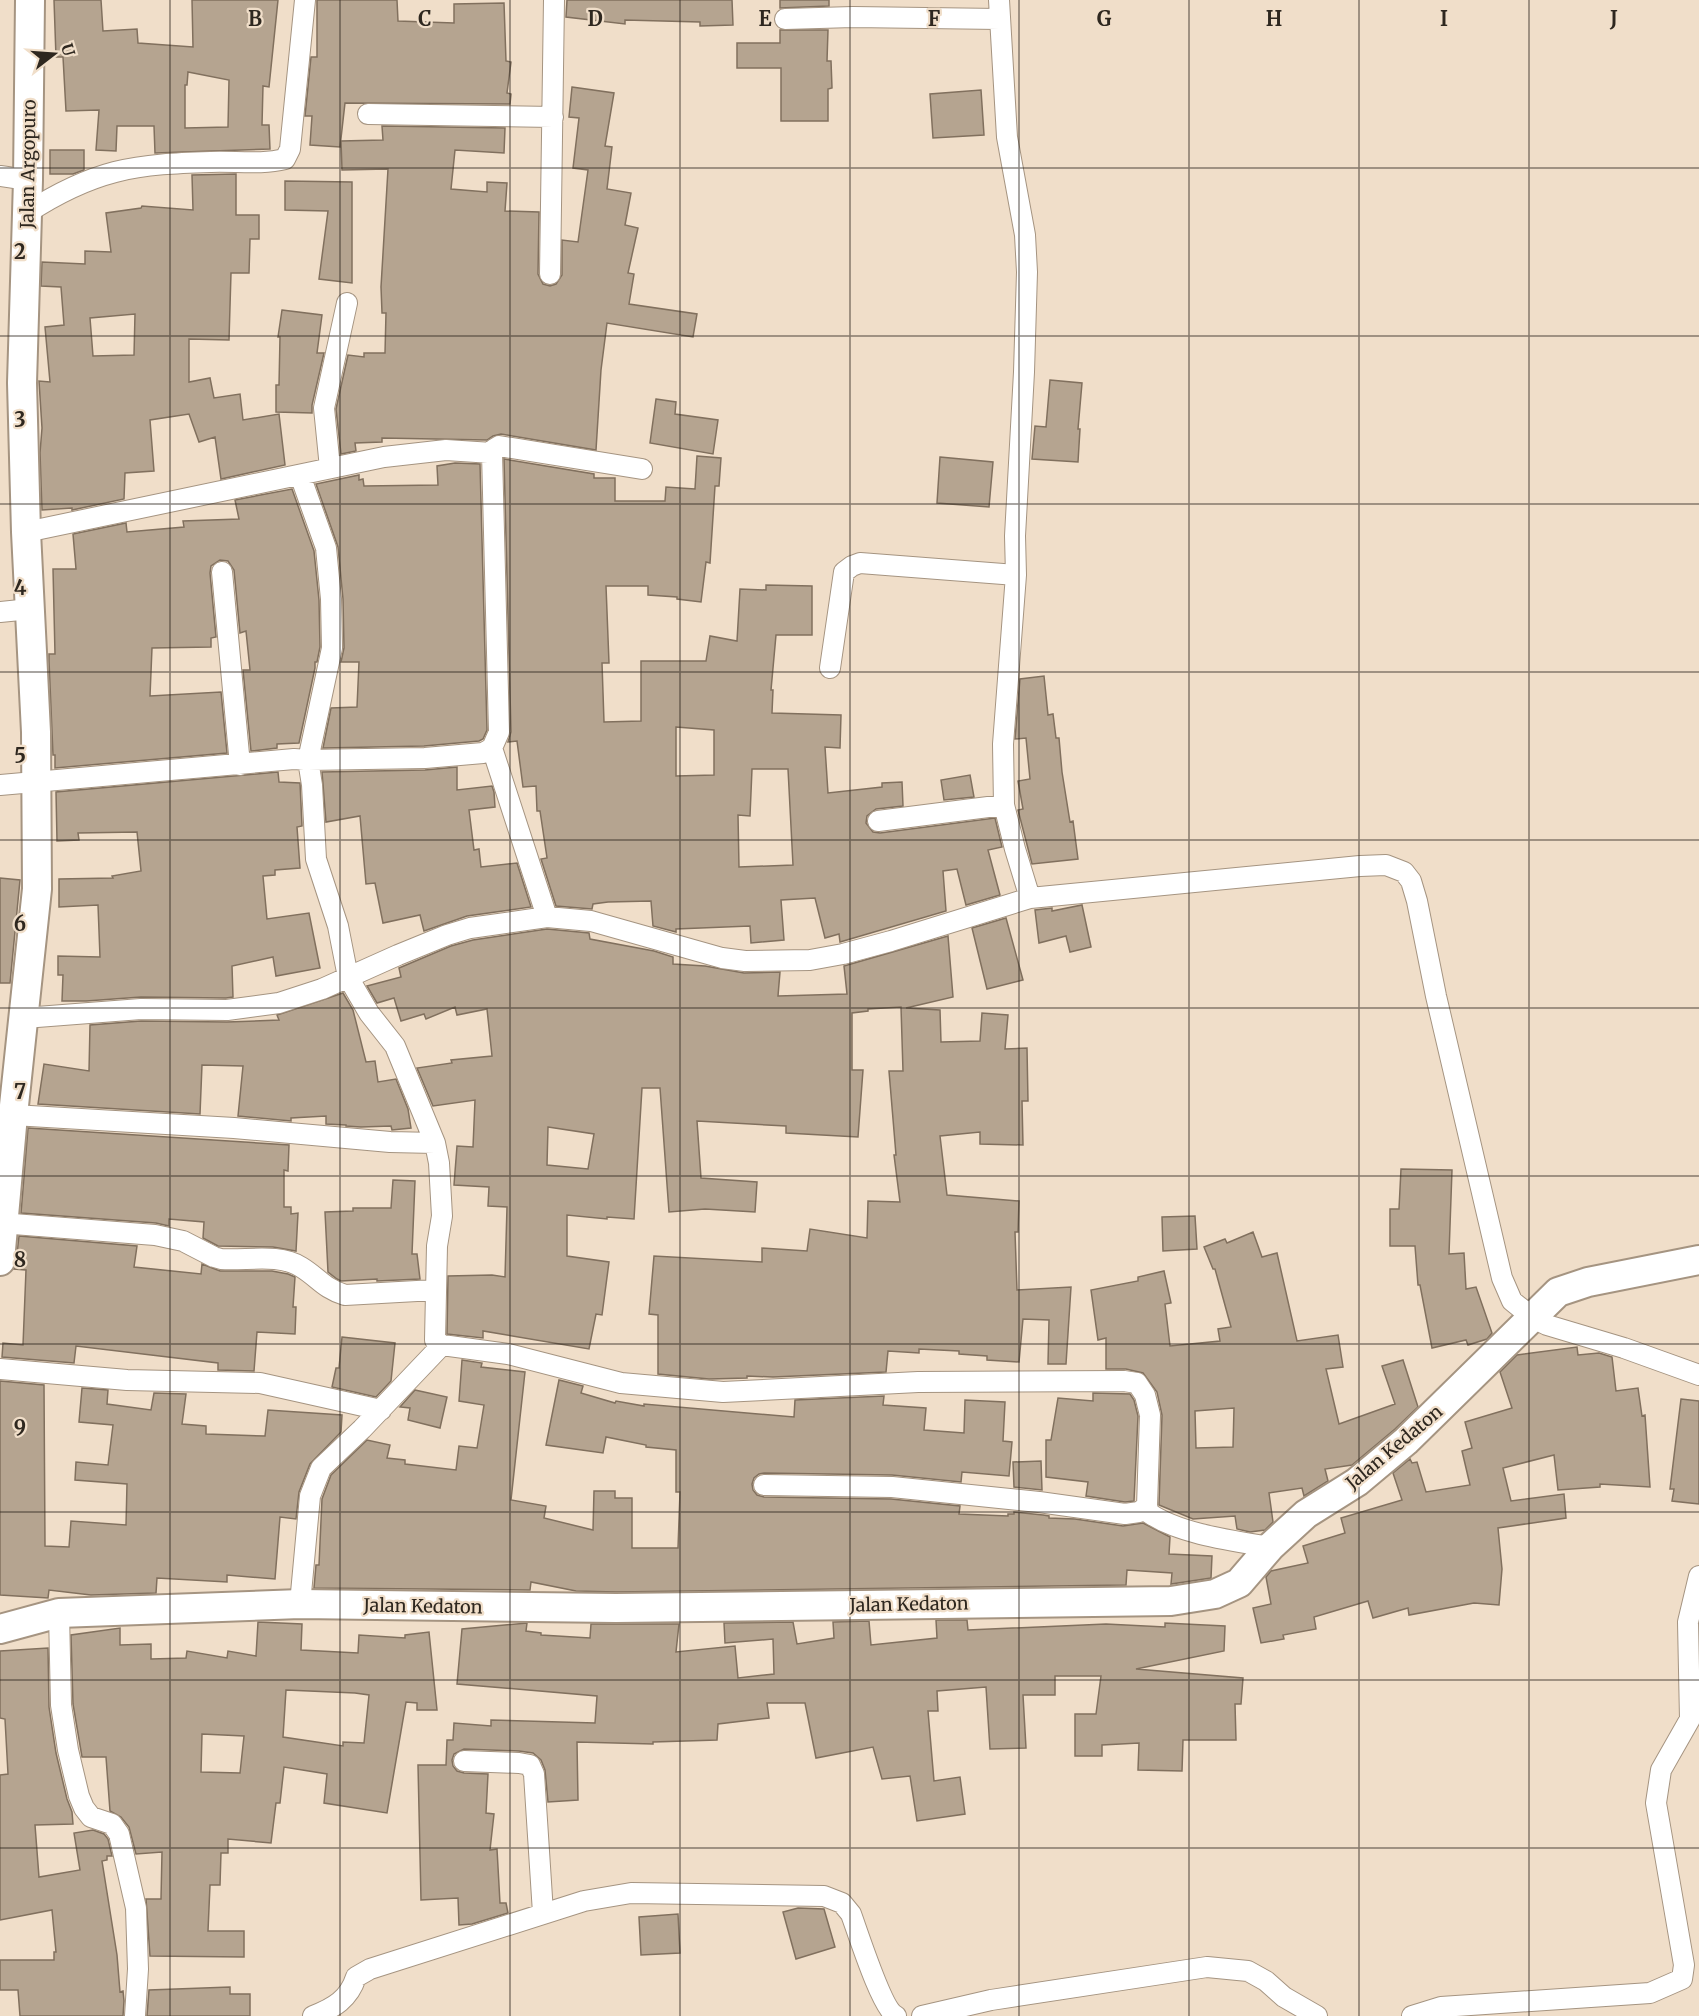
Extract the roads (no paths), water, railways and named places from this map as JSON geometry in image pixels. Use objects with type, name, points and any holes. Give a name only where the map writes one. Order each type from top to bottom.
[{"type":"street","name":"Jalan Argopuro","points":[[0,1261],[37,889],[36,732],[22,382],[30,0]]},
{"type":"street","points":[[27,213],[48,200],[113,172],[152,165],[273,162],[285,159],[290,149],[304,0]]},
{"type":"street","points":[[550,274],[554,0]]},
{"type":"street","points":[[785,20],[853,8],[999,10],[1007,137],[1025,235],[1027,272],[1015,536],[1016,575],[1004,744],[1004,805],[1030,898]]},
{"type":"street","points":[[368,114],[553,117]]},
{"type":"street","points":[[0,176],[28,180]]},
{"type":"street","points":[[330,468],[324,408],[347,303]]},
{"type":"street","points":[[0,785],[294,759],[425,758],[483,753],[492,748],[499,732],[492,453],[494,449],[499,446],[642,469]]},
{"type":"street","points":[[27,532],[384,457],[446,450],[492,453]]},
{"type":"street","points":[[300,475],[326,548],[332,629],[332,648],[308,760],[312,785],[316,859],[338,926],[348,977],[369,1013],[395,1046],[435,1143],[439,1164],[442,1216],[437,1246],[435,1340],[442,1345],[508,1354],[621,1383],[723,1392],[918,1382],[1124,1380],[1137,1383],[1145,1395],[1149,1415],[1149,1513],[1174,1526],[1224,1539],[1270,1547]]},
{"type":"street","points":[[830,668],[844,572],[852,566],[860,563],[1016,575]]},
{"type":"street","points":[[222,572],[240,765]]},
{"type":"street","points":[[0,612],[30,609]]},
{"type":"street","points":[[492,748],[547,917]]},
{"type":"street","points":[[878,820],[1004,805]]},
{"type":"street","points":[[24,1018],[141,1010],[227,1010],[279,1003],[322,989],[447,935],[470,928],[547,917],[591,921],[722,957],[745,961],[810,960],[843,954],[1030,898],[1360,866],[1386,866],[1404,872],[1411,881],[1502,1278],[1512,1301],[1533,1318],[1547,1325],[1624,1348],[1699,1375]]},
{"type":"street","points":[[13,1115],[234,1128],[374,1141],[435,1143]]},
{"type":"street","points":[[2,1223],[154,1235],[183,1241],[221,1259],[284,1261],[300,1266],[331,1291],[345,1295],[435,1290]]},
{"type":"street","name":"Jalan Kedaton","points":[[0,1629],[59,1613],[300,1604],[616,1608],[1171,1601],[1215,1594],[1239,1582],[1270,1547],[1306,1514],[1357,1482],[1406,1441],[1558,1292],[1588,1282],[1699,1260]]},
{"type":"street","points":[[300,1604],[310,1496],[321,1468],[381,1410],[442,1345]]},
{"type":"street","points":[[0,1369],[127,1380],[260,1383],[381,1410]]},
{"type":"street","points":[[764,1485],[892,1487],[1040,1502],[1125,1514],[1139,1512],[1148,1506]]},
{"type":"street","points":[[1412,2016],[1441,2007],[1650,1993],[1682,1979],[1683,1965],[1656,1803],[1661,1770],[1690,1719],[1688,1622],[1699,1576]]},
{"type":"street","points":[[59,1613],[61,1705],[68,1750],[79,1796],[84,1808],[92,1817],[112,1824],[119,1834],[136,1908],[138,1969],[135,2016]]},
{"type":"street","points":[[464,1761],[530,1765],[534,1774],[543,1913]]},
{"type":"street","points":[[313,2016],[340,2004],[352,1990],[356,1977],[370,1970],[543,1913],[584,1901],[631,1893],[825,1896],[842,1903],[850,1914],[884,2002],[896,2016]]},
{"type":"street","points":[[922,2016],[991,2000],[1207,1966],[1248,1971],[1284,1997],[1317,2016]]}]
